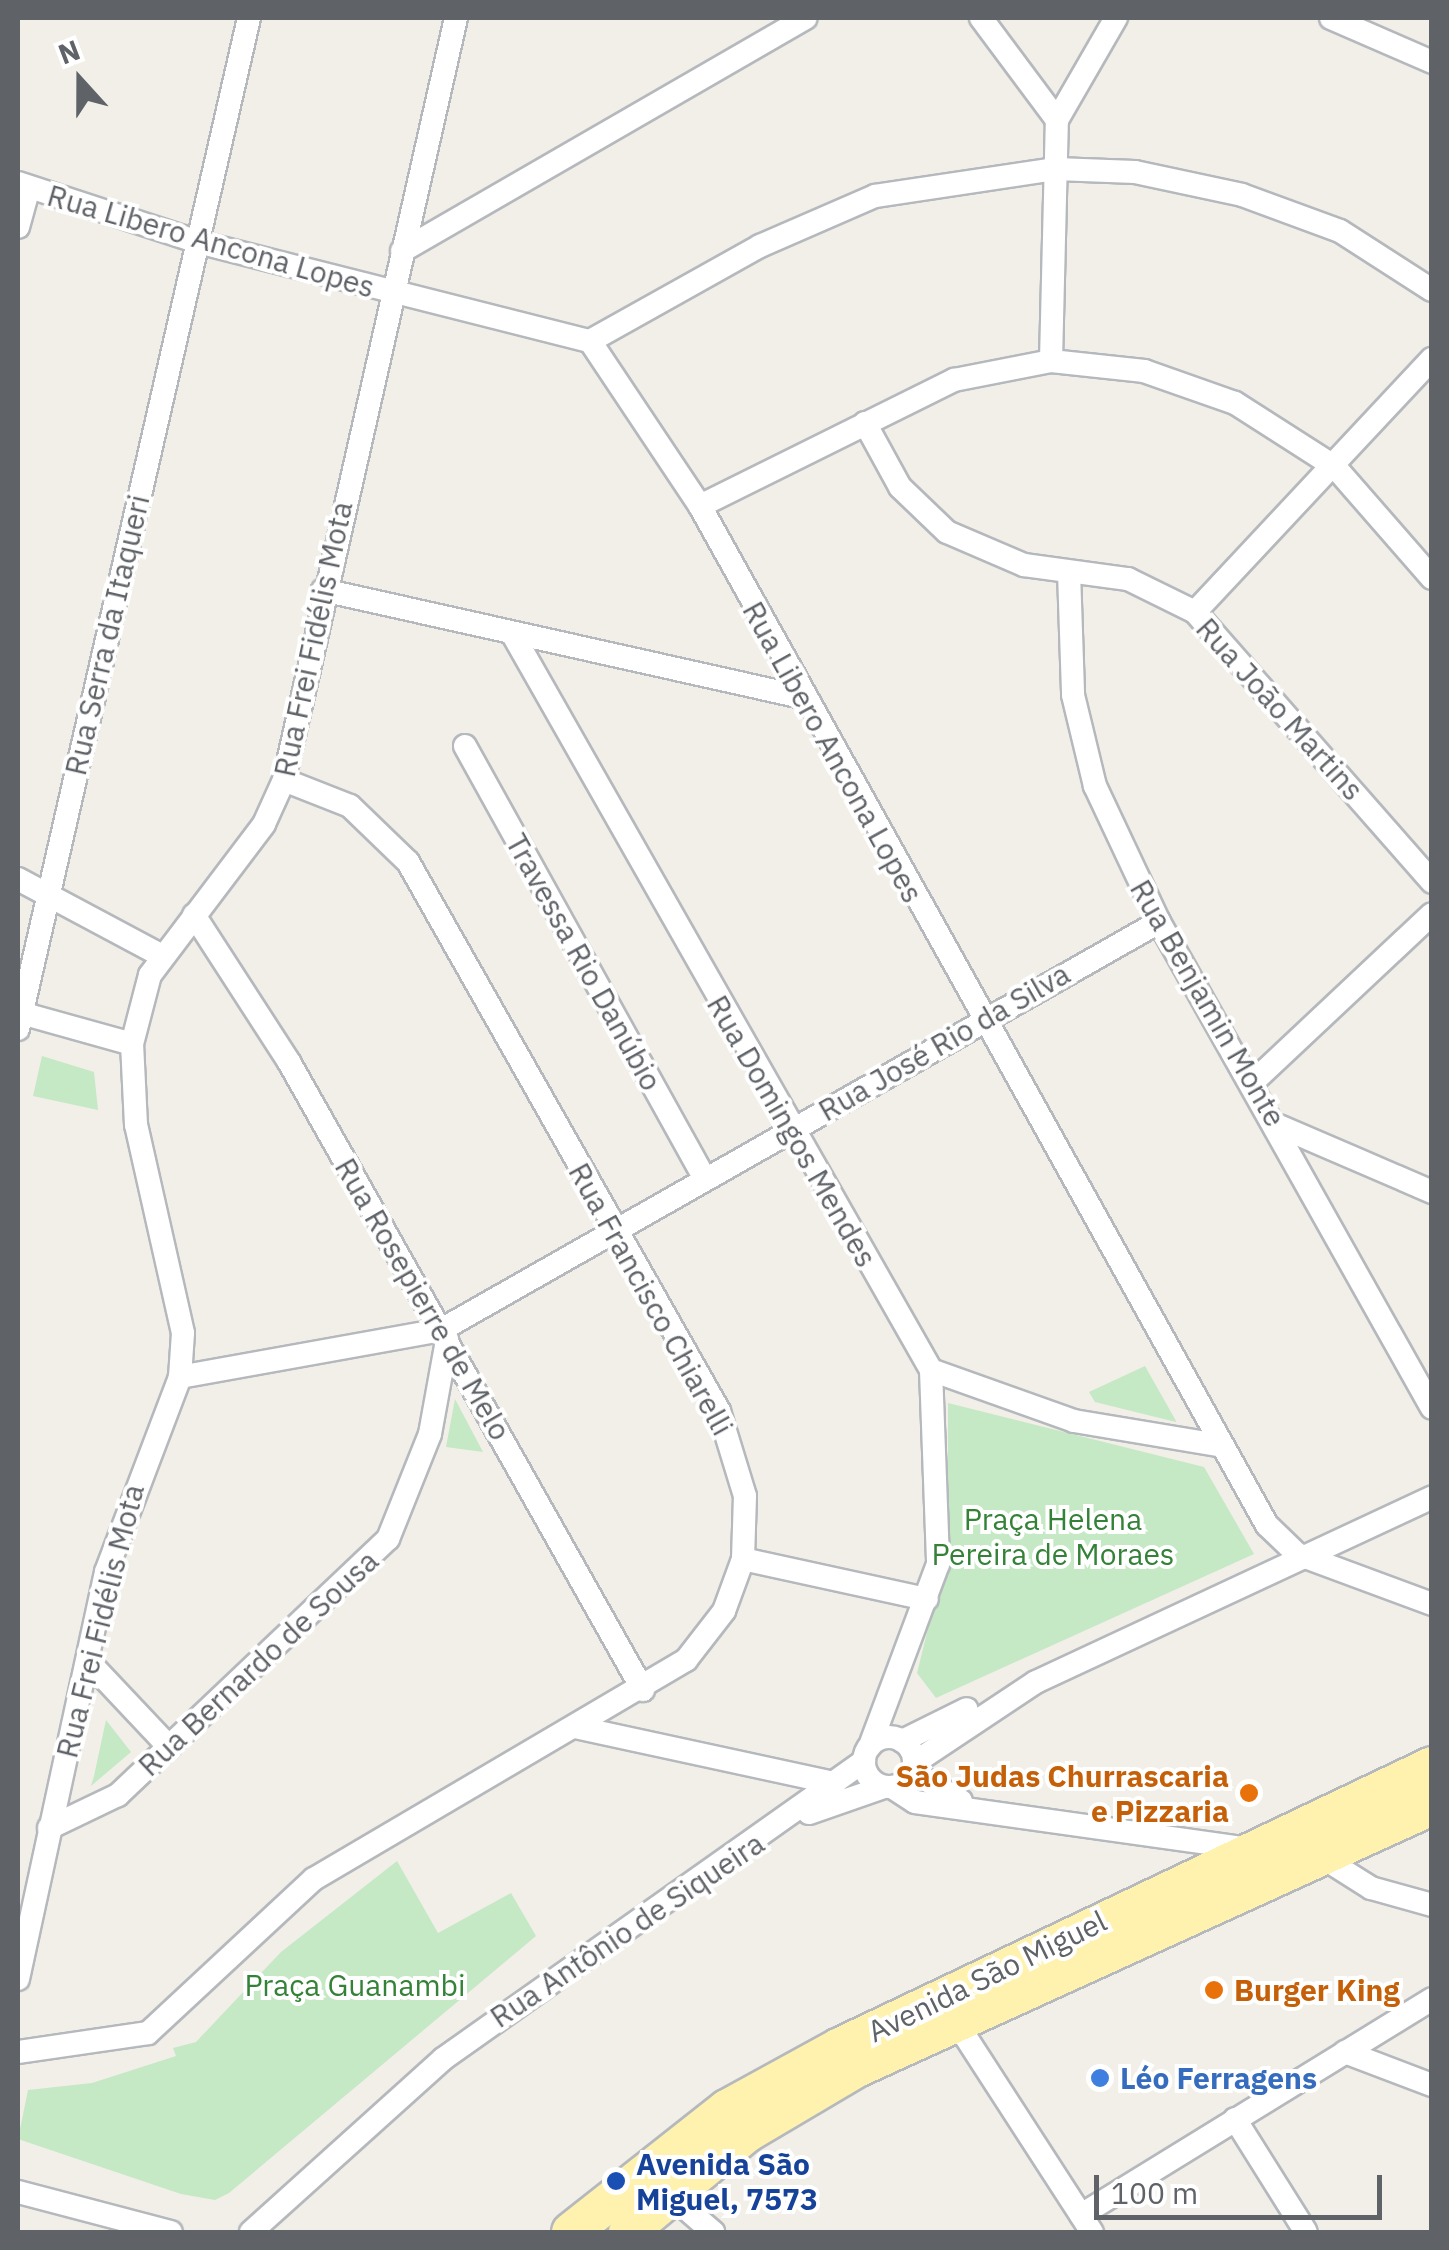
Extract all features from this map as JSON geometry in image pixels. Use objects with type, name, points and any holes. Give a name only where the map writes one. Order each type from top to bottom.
[{"type":"main road","name":"Avenida São Miguel","points":[[571,2232],[727,2110],[1262,1844],[1432,1766]]},
{"type":"main road","name":"Avenida São Miguel","points":[[628,2232],[670,2195],[805,2097],[956,2022],[1432,1806]]},
{"type":"street","name":"Rua Serra da Itaqueri","points":[[19,1021],[248,18]]},
{"type":"street","name":"Rua Frei Fidélis Mota","points":[[18,1979],[49,1828],[131,1487],[180,1378],[183,1333],[136,1125],[132,1044],[162,956],[264,824],[284,780],[322,590],[456,18]]},
{"type":"street","points":[[402,251],[806,18]]},
{"type":"street","points":[[980,18],[1056,120]]},
{"type":"street","points":[[1051,361],[1056,120],[1116,18]]},
{"type":"street","points":[[1331,18],[1432,62]]},
{"type":"street","points":[[590,341],[760,246],[876,196],[1056,169],[1135,172],[1242,195],[1340,231],[1432,290]]},
{"type":"street","name":"Rua Libero Ancona Lopes","points":[[24,185],[198,242],[590,341],[700,506],[1217,1444],[1296,1554]]},
{"type":"street","points":[[18,226],[24,185]]},
{"type":"street","points":[[1194,612],[1335,467],[1432,359]]},
{"type":"street","points":[[700,506],[954,380],[1051,361],[1182,380],[1335,467],[1432,578]]},
{"type":"street","name":"Rua João Martins","points":[[864,424],[900,487],[947,532],[985,552],[1069,572],[1128,579],[1194,612],[1432,882]]},
{"type":"street","name":"Rua Benjamin Monte","points":[[1069,572],[1080,745],[1158,922],[1278,1125],[1432,1408]]},
{"type":"street","points":[[322,590],[803,697]]},
{"type":"street","name":"Rua Domingos Mendes","points":[[512,633],[790,1129],[931,1370],[942,1521],[927,1599],[907,1659],[867,1753]]},
{"type":"street","name":"Travessa Rio Danúbio","points":[[465,746],[704,1178]]},
{"type":"street","name":"Rua Francisco Chiarelli","points":[[18,2052],[148,2033],[314,1880],[643,1690],[686,1660],[715,1623],[743,1559],[745,1496],[730,1436],[408,862],[350,806],[284,780]]},
{"type":"street","points":[[18,879],[46,901],[162,956]]},
{"type":"street","points":[[1253,1082],[1432,914]]},
{"type":"street","name":"Rua Rosepierre de Melo","points":[[194,915],[444,1335],[643,1690]]},
{"type":"street","name":"Rua José Rio da Silva","points":[[180,1378],[444,1335],[612,1230],[1158,922]]},
{"type":"street","points":[[19,1021],[132,1044]]},
{"type":"street","points":[[1278,1125],[1432,1192]]},
{"type":"street","name":"Rua Bernardo de Sousa","points":[[49,1828],[88,1816],[169,1747],[388,1540],[430,1434],[444,1335]]},
{"type":"street","points":[[931,1370],[1074,1421],[1217,1444]]},
{"type":"street","points":[[1432,1496],[1296,1554],[1036,1682],[867,1753],[888,1787],[915,1802],[1262,1844],[1324,1857],[1371,1888],[1432,1905]]},
{"type":"street","points":[[1296,1554],[1432,1604]]},
{"type":"street","points":[[743,1559],[927,1599]]},
{"type":"street","name":"Rua Domingos Mendes","points":[[898,1739],[907,1659]]},
{"type":"street","points":[[89,1662],[169,1747]]},
{"type":"street","points":[[913,1767],[1036,1682]]},
{"type":"street","points":[[575,1727],[835,1783]]},
{"type":"street","points":[[898,1739],[913,1767],[974,1807]]},
{"type":"street","name":"Rua Antônio de Siqueira","points":[[251,2232],[442,2059],[578,1956],[778,1826],[867,1753]]},
{"type":"street","name":"Rua Antônio de Siqueira","points":[[778,1826],[888,1787],[913,1767]]},
{"type":"street","points":[[956,2022],[1087,2224],[1235,2119],[1432,1999]]},
{"type":"street","points":[[1346,2052],[1432,2085]]},
{"type":"street","points":[[1235,2119],[1306,2232]]},
{"type":"street","points":[[18,2192],[171,2232]]},
{"type":"street","points":[[670,2195],[713,2232]]},
{"type":"green space","points":[[42,1056],[94,1072],[98,1110],[33,1096]]},
{"type":"green space","points":[[1145,1366],[1176,1422],[1095,1402],[1089,1392]]},
{"type":"green space","points":[[455,1399],[483,1452],[446,1447]]},
{"type":"green space","name":"Praça Helena Pereira de Moraes","points":[[948,1403],[1204,1467],[1254,1554],[936,1698],[917,1673],[948,1548]]},
{"type":"green space","points":[[106,1720],[131,1752],[91,1786],[94,1776]]},
{"type":"green space","name":"Praça Guanambi","points":[[397,1861],[438,1933],[511,1893],[536,1936],[229,2193],[215,2200],[181,2194],[18,2139],[28,2090],[92,2083],[176,2056],[173,2048],[196,2042],[281,1952]]},
{"type":"place","name":"São Judas Churrascaria e Pizzaria","points":[[1249,1793]]},
{"type":"place","name":"Burger King","points":[[1214,1990]]},
{"type":"place","name":"Léo Ferragens","points":[[1100,2078]]},
{"type":"place","name":"Avenida São Miguel, 7573","points":[[616,2181]]}]
